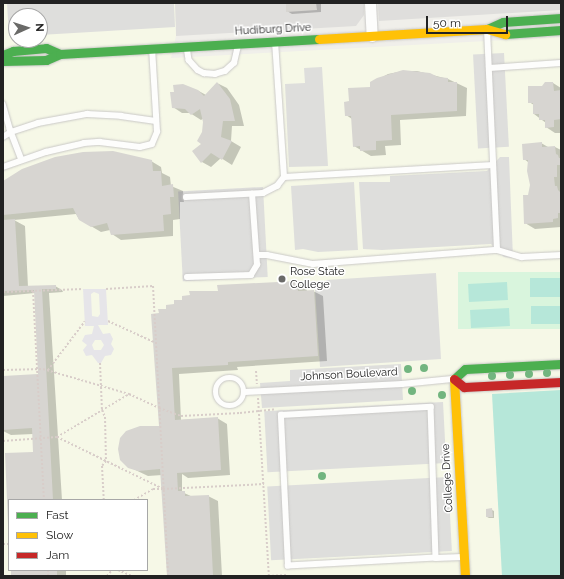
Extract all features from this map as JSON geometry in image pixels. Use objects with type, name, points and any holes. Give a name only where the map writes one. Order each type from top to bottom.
[{"type":"street","points":[[370,3],[372,36]]},
{"type":"street","name":"Hudiburg Drive","points":[[487,29],[503,22],[561,18]]},
{"type":"street","name":"Hudiburg Drive","points":[[3,61],[14,62],[46,60],[60,54],[487,29],[504,34],[561,30]]},
{"type":"street","name":"Hudiburg Drive","points":[[3,54],[13,50],[46,48],[60,54]]},
{"type":"street","name":"Johnson Boulevard","points":[[561,364],[465,369],[454,379],[464,387],[561,382]]},
{"type":"street","name":"College Drive","points":[[454,379],[465,576]]},
{"type":"lane","points":[[487,29],[497,250]]},
{"type":"lane","points":[[186,197],[252,194],[271,191],[284,177],[275,42]]},
{"type":"lane","points":[[187,47],[189,60],[198,70],[204,73],[215,74],[225,71],[234,63],[238,44]]},
{"type":"lane","points":[[3,167],[67,146],[84,143],[100,142],[146,147],[152,144],[156,139],[156,121],[152,49]]},
{"type":"lane","points":[[489,68],[561,63]]},
{"type":"lane","points":[[3,104],[11,132],[22,160]]},
{"type":"lane","points":[[3,137],[11,132],[38,123],[88,114],[121,116],[156,121]]},
{"type":"lane","points":[[284,177],[493,165]]},
{"type":"lane","points":[[187,277],[251,274],[257,265],[252,194]]},
{"type":"lane","points":[[256,255],[267,255],[313,264],[497,250],[522,257],[561,255]]},
{"type":"lane","points":[[230,377],[235,378],[242,384],[245,392],[244,397],[237,404],[228,406],[219,401],[216,392],[218,383],[230,377]]},
{"type":"lane","name":"Johnson Boulevard","points":[[245,392],[402,384],[454,379]]},
{"type":"lane","points":[[436,558],[431,407],[281,415],[288,566],[464,557]]},
{"type":"path","points":[[106,289],[153,286],[168,576]]},
{"type":"path","points":[[3,292],[84,290]]},
{"type":"path","points":[[33,291],[44,499]]},
{"type":"path","points":[[48,370],[85,321]]},
{"type":"path","points":[[108,321],[156,343]]},
{"type":"path","points":[[100,363],[102,410],[105,417],[106,461],[102,466],[104,499]]},
{"type":"path","points":[[3,370],[48,370],[129,394],[159,408]]},
{"type":"path","points":[[256,371],[269,576]]},
{"type":"path","points":[[3,441],[57,437],[129,394]]},
{"type":"path","points":[[57,437],[163,489]]},
{"type":"path","points":[[136,499],[153,489],[264,484]]},
{"type":"path","points":[[120,571],[132,576]]},
{"type":"shaded area","name":"Rose State College","points":[[3,3],[175,3],[176,36],[171,58],[561,37],[561,576],[3,576]]},
{"type":"shaded area","points":[[7,3],[174,3],[175,27],[48,35],[48,8],[8,8],[8,20]]},
{"type":"shaded area","points":[[174,3],[364,3],[364,15],[356,26],[176,36]]},
{"type":"shaded area","points":[[378,3],[561,3],[561,10],[379,21]]},
{"type":"shaded area","points":[[504,53],[509,147],[478,148],[473,55]]},
{"type":"shaded area","points":[[322,67],[328,166],[289,167],[285,84],[305,83],[304,68]]},
{"type":"shaded area","points":[[500,157],[509,157],[513,258],[504,257],[491,244],[382,250],[363,249],[359,182],[390,182],[390,176],[487,171]]},
{"type":"shaded area","points":[[354,182],[358,250],[318,252],[303,249],[295,250],[291,186]]},
{"type":"shaded area","points":[[263,187],[268,277],[183,281],[178,191]]},
{"type":"shaded area","points":[[436,273],[441,359],[320,367],[315,290],[326,289],[326,280]]},
{"type":"shaded area","points":[[83,289],[106,289],[108,325],[98,325],[103,334],[110,333],[113,339],[111,344],[114,349],[111,355],[105,356],[101,363],[98,363],[92,355],[86,356],[83,350],[87,345],[82,341],[85,335],[92,334],[94,326],[85,326]],"holes":[[[94,292],[99,294],[100,314],[98,317],[92,316],[91,294]],[[95,340],[101,340],[104,345],[101,350],[94,350],[92,345]]]},
{"type":"shaded area","points":[[401,364],[403,400],[262,408],[260,383],[290,381],[290,370]]},
{"type":"shaded area","points":[[443,402],[446,463],[267,472],[264,411]]},
{"type":"shaded area","points":[[448,477],[452,551],[271,560],[267,486]]},
{"type":"green space","points":[[458,272],[561,272],[561,329],[458,329]]},
{"type":"green space","points":[[530,278],[561,278],[561,297],[530,297]]},
{"type":"green space","points":[[507,282],[508,300],[469,302],[468,284]]},
{"type":"green space","points":[[531,306],[561,306],[561,324],[531,324]]},
{"type":"green space","points":[[509,308],[510,326],[471,328],[470,310]]},
{"type":"green space","points":[[561,390],[561,576],[502,576],[492,394]]},
{"type":"building","points":[[286,3],[316,3],[317,10],[286,12]]},
{"type":"building","points":[[403,70],[430,73],[438,77],[448,78],[448,82],[457,82],[457,111],[391,115],[392,140],[376,141],[376,150],[360,151],[360,146],[353,147],[351,116],[345,116],[344,102],[349,101],[348,88],[370,87],[370,82],[377,78]]},
{"type":"building","points":[[217,82],[230,99],[235,121],[223,121],[221,137],[232,141],[222,160],[211,153],[201,163],[192,151],[201,144],[197,141],[202,132],[203,122],[200,109],[191,115],[185,109],[172,108],[170,92],[174,92],[173,85],[183,84],[198,90],[204,96]]},
{"type":"building","points":[[545,82],[553,82],[554,91],[561,90],[561,119],[554,120],[554,127],[545,128],[545,120],[539,120],[539,114],[533,114],[533,103],[528,103],[528,86],[542,86]]},
{"type":"building","points":[[542,142],[542,147],[555,146],[556,154],[559,158],[561,158],[561,165],[557,165],[557,177],[554,177],[555,186],[557,186],[560,192],[561,213],[558,213],[558,218],[553,219],[553,222],[524,224],[523,195],[528,195],[530,185],[527,171],[528,160],[523,160],[522,144]]},
{"type":"building","points":[[113,151],[152,160],[153,171],[161,171],[162,186],[173,184],[174,197],[170,197],[171,214],[163,215],[164,231],[111,235],[107,223],[91,227],[79,220],[73,208],[3,215],[3,181],[22,169],[55,157],[83,152]]},
{"type":"building","points":[[15,219],[19,286],[56,285],[56,289],[42,289],[53,499],[8,499],[8,524],[5,453],[33,452],[32,428],[3,430],[3,376],[38,374],[34,290],[3,291],[3,220]]},
{"type":"building","points":[[297,281],[298,291],[314,290],[318,356],[228,362],[228,365],[172,368],[175,420],[218,417],[221,470],[177,473],[178,491],[185,491],[185,496],[209,495],[213,575],[167,576],[160,469],[138,471],[128,468],[120,460],[118,449],[120,438],[126,431],[140,426],[159,426],[151,314],[159,313],[158,309],[166,309],[166,305],[174,304],[174,300],[182,300],[182,296],[190,295],[189,291],[218,291],[217,285]]},
{"type":"building","points":[[492,508],[493,517],[486,517],[486,509]]},
{"type":"building","points":[[11,571],[57,571],[57,576],[11,576]]},
{"type":"traffic: fast","points":[[487,29],[503,22],[561,18]]},
{"type":"traffic: fast","points":[[505,34],[561,30]]},
{"type":"traffic: fast","points":[[3,61],[46,60],[60,54],[319,39]]},
{"type":"traffic: fast","points":[[3,55],[13,51],[46,48],[60,54]]},
{"type":"traffic: fast","points":[[454,379],[465,369],[561,364]]},
{"type":"traffic: slow","points":[[319,39],[487,29],[505,34]]},
{"type":"traffic: slow","points":[[454,379],[465,576]]},
{"type":"traffic: jam","points":[[454,379],[464,387],[561,382]]},
{"type":"place","name":"Rose State College","points":[[282,279]]}]
